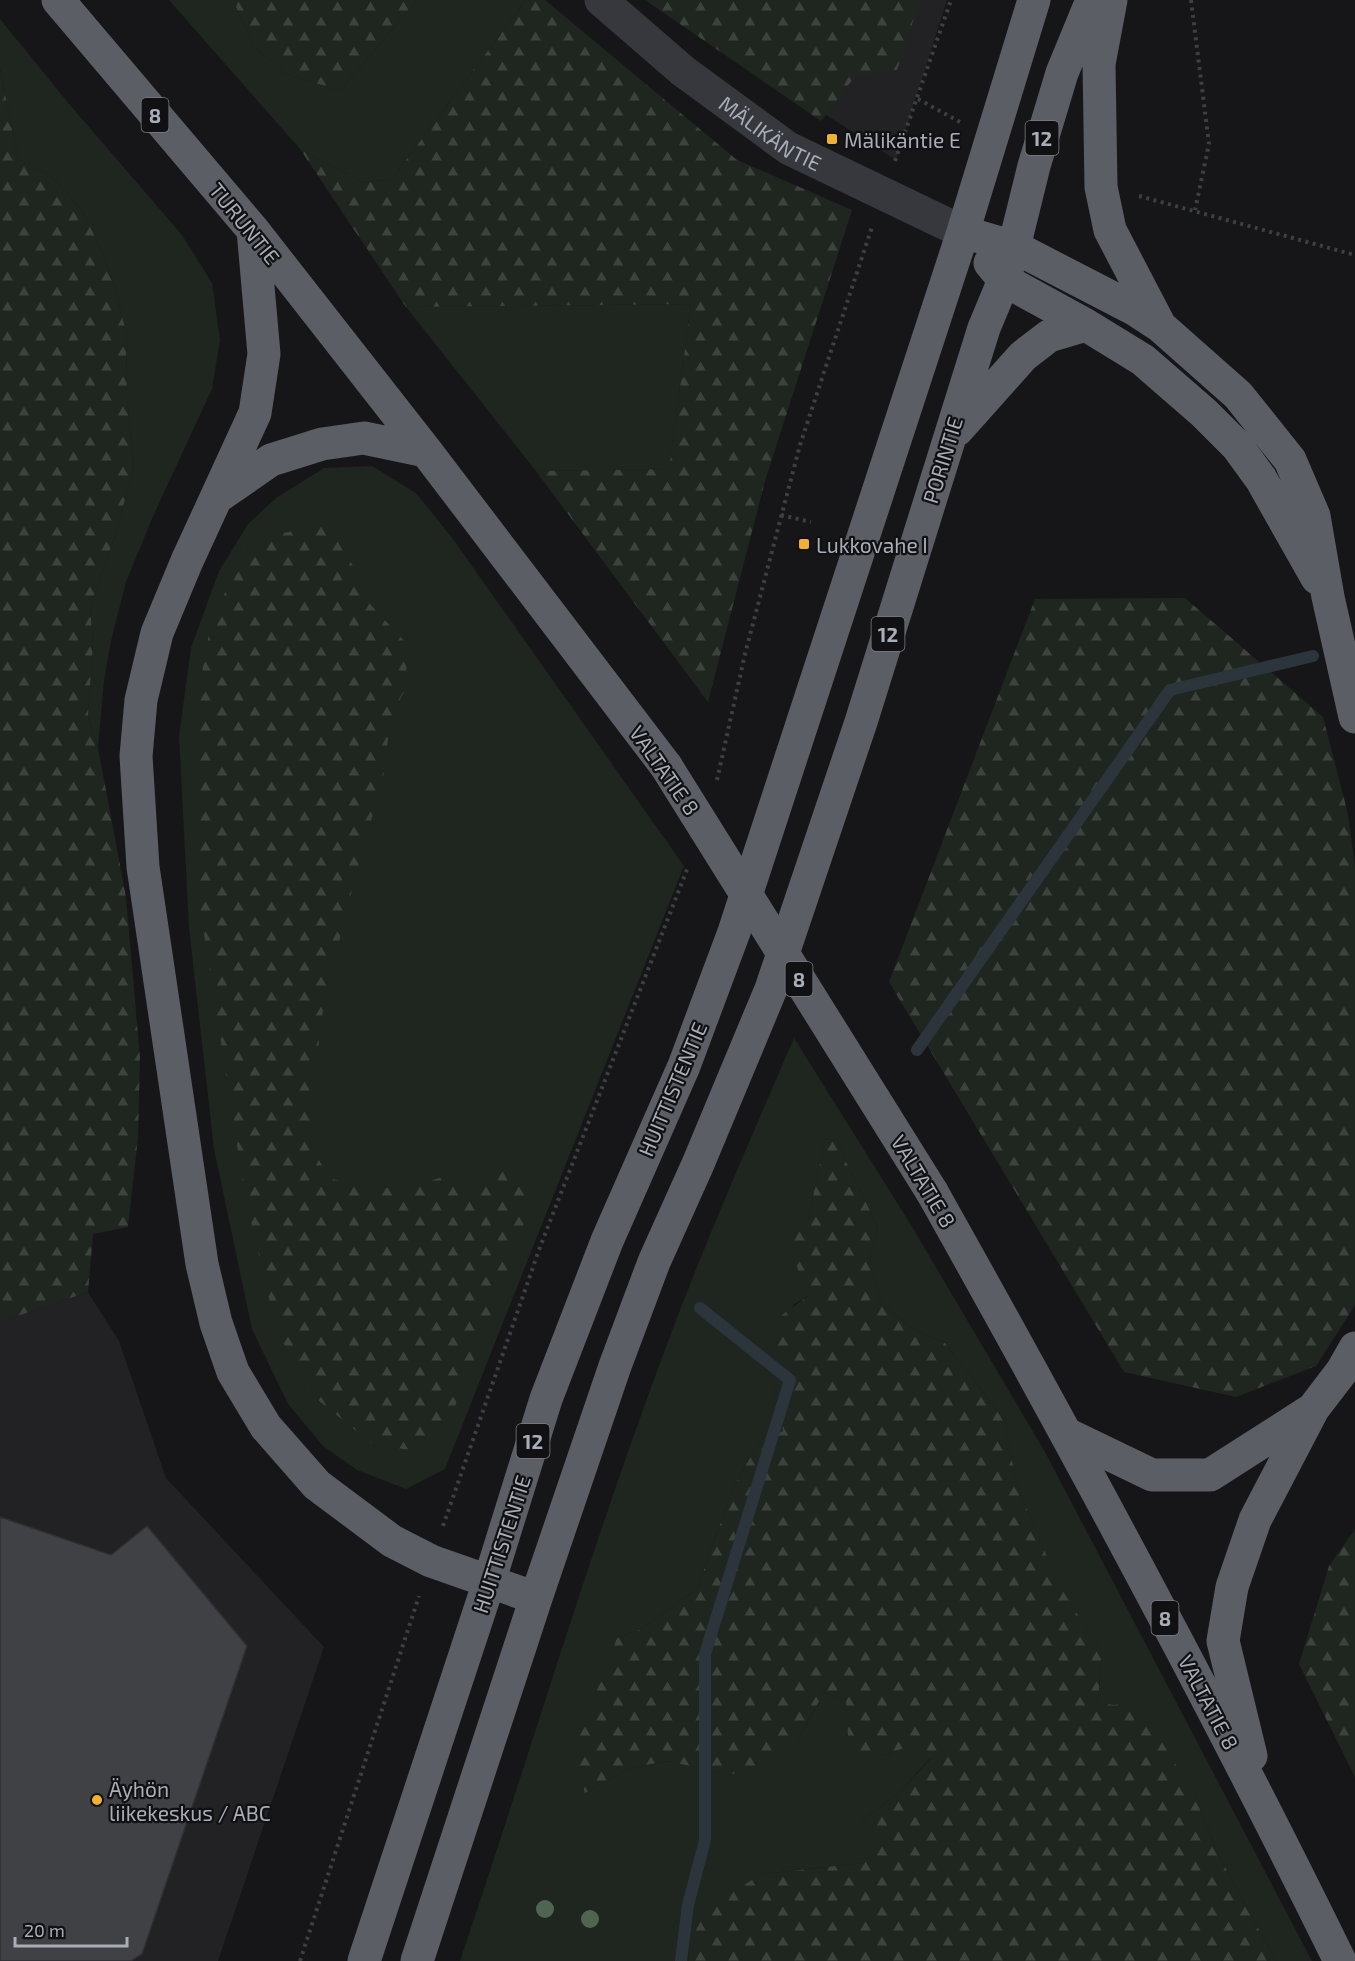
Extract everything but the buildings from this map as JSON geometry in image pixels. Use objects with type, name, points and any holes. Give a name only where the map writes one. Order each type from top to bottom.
[{"type":"highway","name":"TURUNTIE","points":[[58,0],[253,230],[426,451]]},
{"type":"highway","name":"12","points":[[963,232],[1034,0]]},
{"type":"highway","name":"PORINTIE","points":[[536,1598],[615,1366],[654,1262],[698,1164],[771,989],[861,722],[984,327],[1004,280],[1034,165],[1062,73],[1092,0]]},
{"type":"highway","points":[[1111,0],[1098,63],[1101,187],[1110,230],[1160,326]]},
{"type":"highway","points":[[253,230],[264,354],[255,413],[157,633],[141,700],[136,756],[143,867],[202,1264],[216,1323],[233,1372],[266,1427],[317,1485],[392,1541],[431,1561],[536,1598]]},
{"type":"highway","points":[[963,232],[1014,247],[1134,309],[1160,326],[1238,395],[1290,460],[1314,516],[1328,597],[1355,717]]},
{"type":"highway","points":[[963,232],[1004,280],[1086,325],[1143,360],[1204,413],[1237,446],[1261,479],[1328,597]]},
{"type":"highway","name":"HUITTISTENTIE","points":[[364,1961],[489,1582],[546,1399],[607,1241],[684,1066],[734,932],[963,232]]},
{"type":"highway","points":[[946,443],[1023,356],[1049,336],[1086,325]]},
{"type":"highway","points":[[215,499],[272,460],[322,444],[364,438],[426,451]]},
{"type":"highway","name":"VALTATIE 8","points":[[426,451],[666,766],[932,1192],[1067,1434],[1262,1802],[1340,1961]]},
{"type":"highway","points":[[1262,1802],[1223,1641],[1232,1587],[1255,1520],[1313,1409],[1342,1371],[1355,1348]]},
{"type":"highway","points":[[1067,1434],[1152,1475],[1210,1475],[1313,1409]]},
{"type":"highway","name":"12","points":[[417,1961],[536,1598]]},
{"type":"street","name":"MÄLIKÄNTIE","points":[[601,0],[683,71],[788,148],[963,232]]},
{"type":"path","points":[[716,785],[745,654],[800,445],[883,194],[951,0]]},
{"type":"path","points":[[1191,0],[1209,144],[1195,210]]},
{"type":"path","points":[[781,515],[811,522]]},
{"type":"path","points":[[300,1961],[431,1561],[540,1247],[690,861]]},
{"type":"shaded area","points":[[648,0],[947,0],[896,160]]},
{"type":"shaded area","points":[[88,1292],[119,1341],[166,1478],[324,1647],[218,1961],[0,1961],[0,1322]]},
{"type":"green space","points":[[169,0],[238,0],[236,7],[254,46],[285,73],[340,91],[417,0],[526,0],[391,180],[362,182],[300,149]]},
{"type":"green space","points":[[238,0],[417,0],[340,91],[285,73],[254,46],[236,7]]},
{"type":"green space","points":[[526,0],[545,0],[737,160],[852,210],[765,481],[708,702],[536,471],[669,469],[691,304],[406,307],[300,149],[362,182],[391,180]]},
{"type":"green space","points":[[645,0],[920,0],[897,70],[856,75],[821,121]]},
{"type":"green space","points":[[0,19],[70,105],[182,235],[212,283],[220,340],[212,389],[154,514],[126,582],[111,641],[104,681],[98,748],[88,716],[93,643],[90,607],[115,536],[134,467],[127,400],[126,332],[116,291],[101,249],[82,210],[52,177],[18,159],[0,68]]},
{"type":"green space","points":[[0,68],[18,159],[52,177],[82,210],[101,249],[116,291],[126,332],[127,400],[134,467],[115,536],[90,607],[93,643],[88,716],[98,748],[126,897],[140,1058],[138,1138],[128,1227],[93,1234],[88,1292],[0,1322]]},
{"type":"green space","points":[[691,304],[669,469],[536,471],[406,307]]},
{"type":"green space","points":[[372,466],[416,493],[453,539],[684,866],[445,1469],[406,1489],[357,1470],[323,1446],[288,1404],[252,1329],[214,1149],[189,928],[179,736],[191,648],[219,571],[248,524],[276,498],[324,468]]},
{"type":"green space","points":[[328,525],[349,557],[368,602],[408,645],[405,690],[391,716],[383,778],[324,1002],[316,1064],[312,1149],[330,1178],[363,1189],[404,1187],[444,1177],[478,1191],[504,1162],[530,1179],[528,1212],[463,1390],[443,1429],[414,1450],[375,1446],[313,1396],[277,1332],[245,1196],[196,883],[194,718],[210,627],[246,544],[260,537]]},
{"type":"green space","points":[[1185,598],[1323,717],[1348,814],[1355,867],[1355,1305],[1316,1366],[1236,1397],[1124,1372],[889,982],[1035,599]]},
{"type":"green space","points":[[794,1038],[911,1225],[1045,1452],[1312,1961],[1276,1961],[1218,1854],[1196,1798],[1114,1705],[1098,1703],[1102,1653],[1058,1584],[1017,1485],[1004,1420],[945,1343],[913,1329],[881,1304],[869,1262],[878,1227],[835,1139],[825,1140],[808,1220],[801,1279],[813,1293],[793,1305],[774,1388],[783,1431],[758,1444],[733,1488],[697,1589],[641,1629],[617,1638],[585,1793],[630,1768],[667,1761],[731,1775],[799,1738],[824,1692],[846,1700],[877,1757],[905,1748],[930,1758],[902,1790],[862,1821],[887,1842],[863,1863],[762,1874],[689,1944],[688,1961],[460,1961],[587,1571],[641,1416],[699,1263]]},
{"type":"green space","points":[[835,1139],[878,1227],[869,1262],[881,1304],[913,1329],[945,1343],[1004,1420],[1017,1485],[1058,1583],[1102,1653],[1098,1702],[1114,1705],[1137,1701],[1196,1798],[1218,1854],[1276,1961],[688,1961],[689,1944],[708,1907],[762,1874],[863,1863],[886,1842],[862,1821],[902,1790],[930,1759],[905,1748],[877,1757],[849,1754],[846,1700],[824,1692],[799,1738],[769,1762],[730,1775],[667,1761],[630,1768],[585,1793],[572,1756],[617,1638],[641,1629],[697,1589],[733,1488],[758,1444],[783,1431],[774,1388],[778,1318],[812,1293],[801,1279],[787,1235],[808,1220],[825,1140]]},
{"type":"green space","points":[[1355,1529],[1355,1777],[1299,1664],[1329,1566]]},
{"type":"waterway","points":[[917,1050],[1170,690],[1313,656]]},
{"type":"waterway","points":[[681,1961],[688,1905],[705,1840],[705,1654],[790,1380],[700,1308]]},
{"type":"place","name":"Mälikäntie E","points":[[832,139]]},
{"type":"place","name":"Lukkovahe I","points":[[804,544]]},
{"type":"place","name":"Äyhön liikekeskus / ABC","points":[[97,1800]]}]
